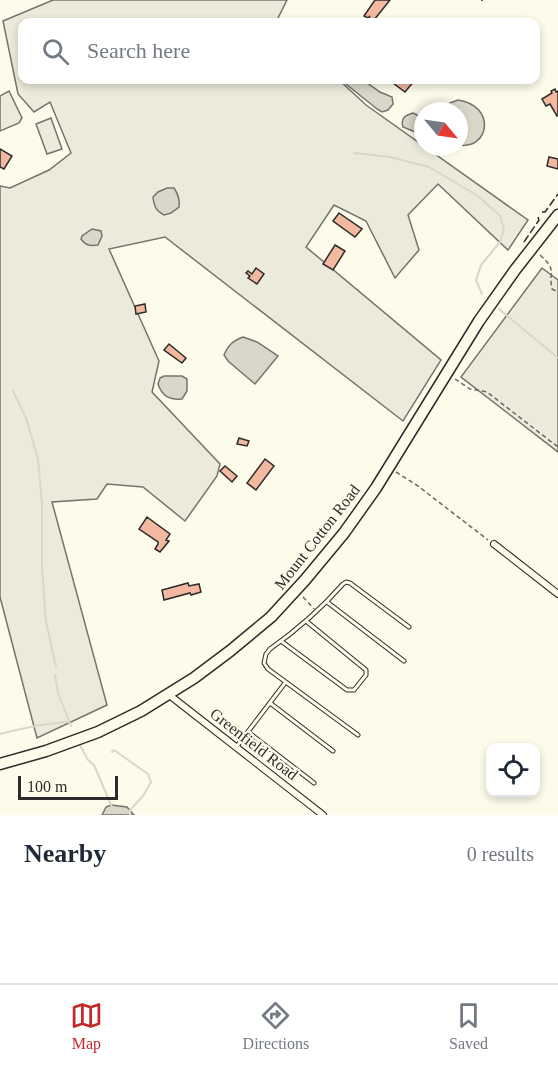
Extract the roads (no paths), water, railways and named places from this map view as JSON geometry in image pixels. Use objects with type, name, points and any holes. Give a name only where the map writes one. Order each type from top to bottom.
[{"type":"highway","name":"Mount Cotton Road","points":[[0,764],[46,751],[98,732],[141,711],[194,678],[271,617],[344,533],[388,468],[479,321],[558,215]]},
{"type":"street","points":[[494,544],[558,594]]},
{"type":"street","name":"Greenfield Road","points":[[168,694],[323,815]]},
{"type":"lane","points":[[358,735],[268,669],[264,663],[266,654],[327,602],[345,582],[350,583],[409,627]]},
{"type":"lane","points":[[327,602],[404,661]]},
{"type":"lane","points":[[281,641],[347,690],[354,690],[366,675],[366,670],[306,621]]},
{"type":"lane","points":[[236,747],[285,683]]},
{"type":"lane","points":[[270,703],[333,751]]},
{"type":"lane","points":[[248,732],[314,783]]},
{"type":"waterway","points":[[354,153],[390,157],[429,167],[478,196],[500,216],[504,229],[500,242],[481,265],[476,280],[482,294]]},
{"type":"waterway","points":[[499,309],[558,358]]},
{"type":"waterway","points":[[13,391],[26,418],[38,459],[46,622],[56,667]]},
{"type":"waterway","points":[[55,675],[58,693],[71,726]]},
{"type":"waterway","points":[[0,734],[51,723],[69,722]]},
{"type":"waterway","points":[[79,743],[88,760],[94,765],[112,807]]},
{"type":"waterway","points":[[112,752],[114,750],[148,774],[151,782],[143,796],[130,810],[130,815]]}]
